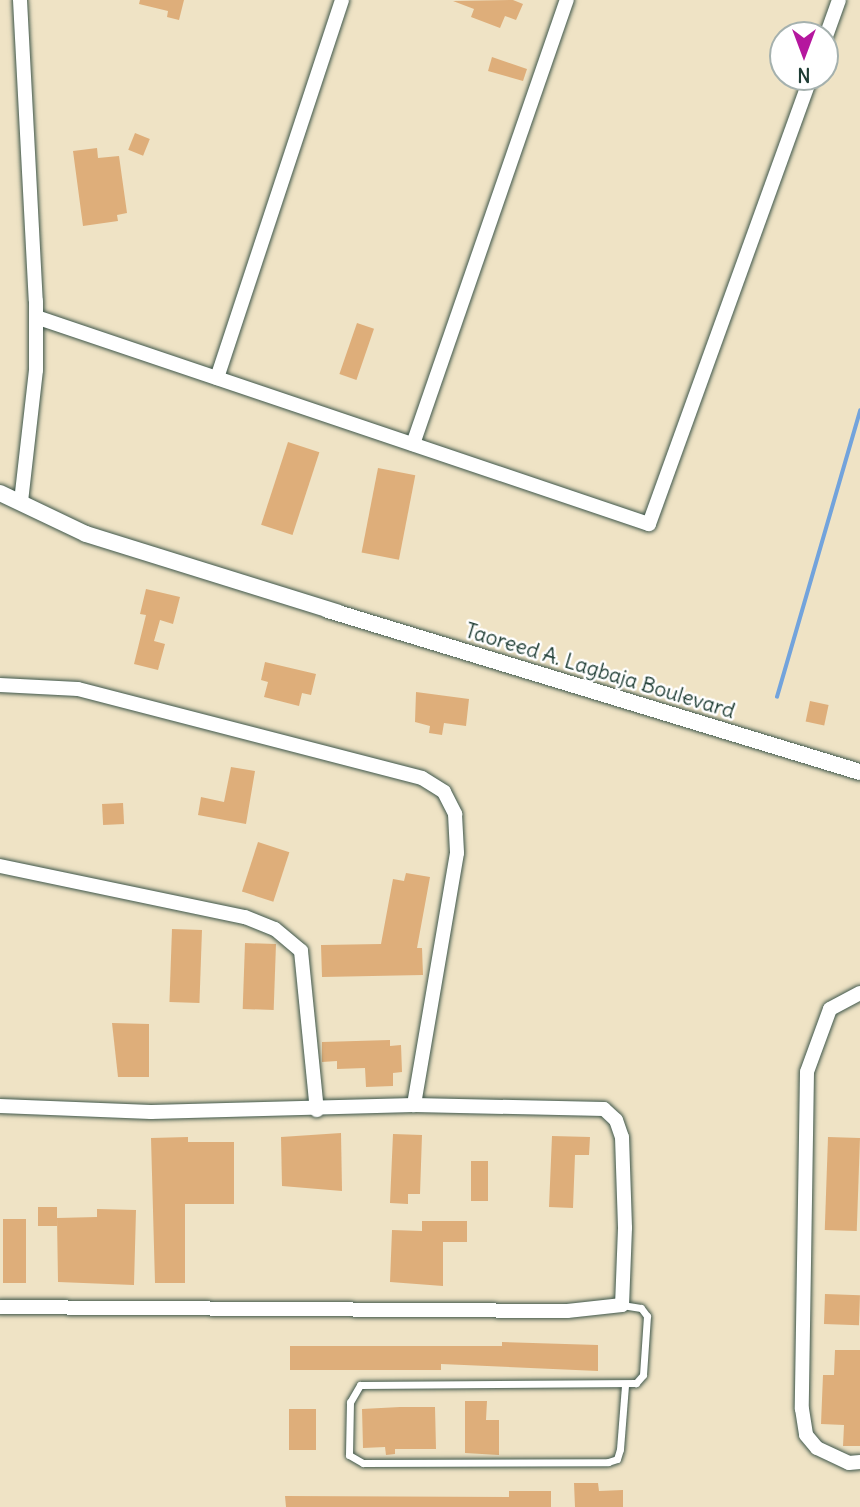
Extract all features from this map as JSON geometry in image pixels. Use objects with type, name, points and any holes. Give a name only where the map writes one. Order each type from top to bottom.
[{"type":"street","points":[[20,0],[36,317],[36,370],[21,501]]},
{"type":"street","points":[[216,378],[342,0]]},
{"type":"street","points":[[413,444],[568,0]]},
{"type":"street","points":[[831,21],[839,0]]},
{"type":"street","points":[[36,317],[649,524],[806,91]]},
{"type":"street","name":"Taoreed A. Lagbaja Boulevard","points":[[0,493],[86,534],[464,652]]},
{"type":"street","name":"Taoreed A. Lagbaja Boulevard","points":[[328,610],[860,772]]},
{"type":"street","points":[[0,685],[78,689],[422,778],[444,792],[455,814],[457,853],[414,1105]]},
{"type":"street","points":[[0,866],[245,917],[275,929],[301,951],[317,1110]]},
{"type":"street","points":[[860,993],[830,1009],[807,1072],[802,1409],[806,1435],[817,1448],[849,1463],[860,1462]]},
{"type":"street","points":[[0,1106],[151,1112],[317,1110],[414,1105],[604,1109],[616,1120],[623,1163],[622,1305],[567,1311],[0,1307]]},
{"type":"lane","points":[[622,1305],[641,1308],[647,1316],[643,1375],[636,1383],[625,1386],[360,1385],[350,1402],[349,1455],[363,1464],[608,1462],[617,1459],[620,1449],[625,1386]]},
{"type":"building","points":[[140,0],[184,0],[179,20],[167,17],[168,11],[139,4]]},
{"type":"building","points":[[513,0],[523,4],[516,20],[505,16],[500,28],[471,17],[474,9],[453,1]]},
{"type":"building","points":[[492,57],[527,69],[523,81],[488,71]]},
{"type":"building","points":[[135,133],[150,139],[143,156],[128,150]]},
{"type":"building","points":[[97,148],[98,158],[119,156],[127,213],[117,215],[118,221],[83,226],[73,151]]},
{"type":"building","points":[[357,323],[374,329],[356,380],[339,374]]},
{"type":"building","points":[[288,442],[319,452],[293,535],[261,525]]},
{"type":"building","points":[[378,468],[415,475],[399,560],[362,552]]},
{"type":"building","points":[[146,589],[180,597],[173,624],[160,620],[154,641],[165,644],[158,670],[134,664],[146,615],[140,614]]},
{"type":"building","points":[[265,662],[316,674],[311,695],[302,693],[299,706],[264,697],[268,682],[261,680]]},
{"type":"building","points":[[416,692],[469,699],[466,726],[444,723],[442,735],[429,733],[430,726],[415,722]]},
{"type":"building","points":[[810,701],[829,705],[824,725],[806,722]]},
{"type":"building","points":[[231,767],[255,771],[246,824],[198,815],[201,797],[224,802]]},
{"type":"building","points":[[123,803],[124,824],[103,825],[102,804]]},
{"type":"building","points":[[258,842],[289,852],[273,902],[242,891]]},
{"type":"building","points":[[406,873],[430,877],[417,948],[422,948],[423,975],[322,977],[321,945],[381,944],[393,879],[404,881]]},
{"type":"building","points":[[172,929],[202,930],[199,1003],[169,1002]]},
{"type":"building","points":[[245,943],[276,944],[274,1010],[243,1009]]},
{"type":"building","points":[[112,1023],[149,1024],[149,1077],[118,1077]]},
{"type":"building","points":[[390,1040],[390,1046],[401,1045],[402,1072],[393,1073],[393,1086],[366,1087],[365,1068],[337,1069],[337,1061],[322,1062],[322,1042]]},
{"type":"building","points":[[341,1133],[342,1191],[282,1186],[281,1137]]},
{"type":"building","points":[[393,1134],[422,1135],[420,1194],[408,1194],[408,1204],[390,1203]]},
{"type":"building","points":[[552,1136],[590,1137],[589,1155],[575,1155],[573,1208],[549,1207]]},
{"type":"building","points":[[188,1137],[188,1142],[234,1142],[234,1204],[185,1204],[185,1283],[155,1283],[151,1138]]},
{"type":"building","points":[[828,1137],[860,1138],[857,1231],[825,1230]]},
{"type":"building","points":[[471,1161],[488,1161],[488,1201],[471,1201]]},
{"type":"building","points":[[38,1207],[57,1207],[57,1226],[38,1226]]},
{"type":"building","points":[[97,1209],[136,1210],[134,1285],[58,1282],[57,1218],[97,1217]]},
{"type":"building","points":[[3,1219],[26,1219],[26,1283],[3,1283]]},
{"type":"building","points":[[422,1221],[467,1221],[467,1242],[443,1242],[443,1286],[390,1282],[392,1230],[422,1231]]},
{"type":"building","points":[[825,1294],[860,1295],[859,1325],[824,1324]]},
{"type":"building","points":[[502,1342],[598,1345],[598,1371],[441,1364],[441,1370],[290,1370],[290,1346],[502,1346]]},
{"type":"building","points":[[835,1350],[860,1350],[860,1446],[843,1446],[844,1425],[821,1424],[823,1375],[834,1375]]},
{"type":"building","points":[[465,1401],[487,1401],[486,1420],[499,1420],[499,1455],[465,1453]]},
{"type":"building","points":[[435,1407],[436,1449],[395,1449],[395,1454],[386,1455],[385,1447],[363,1448],[362,1409]]},
{"type":"building","points":[[289,1409],[316,1409],[316,1450],[289,1450]]},
{"type":"building","points":[[574,1483],[598,1483],[599,1491],[623,1490],[623,1507],[575,1507]]},
{"type":"building","points":[[509,1491],[551,1491],[551,1507],[286,1507],[285,1496],[509,1497]]},
{"type":"waterway","points":[[777,697],[860,411]]}]
